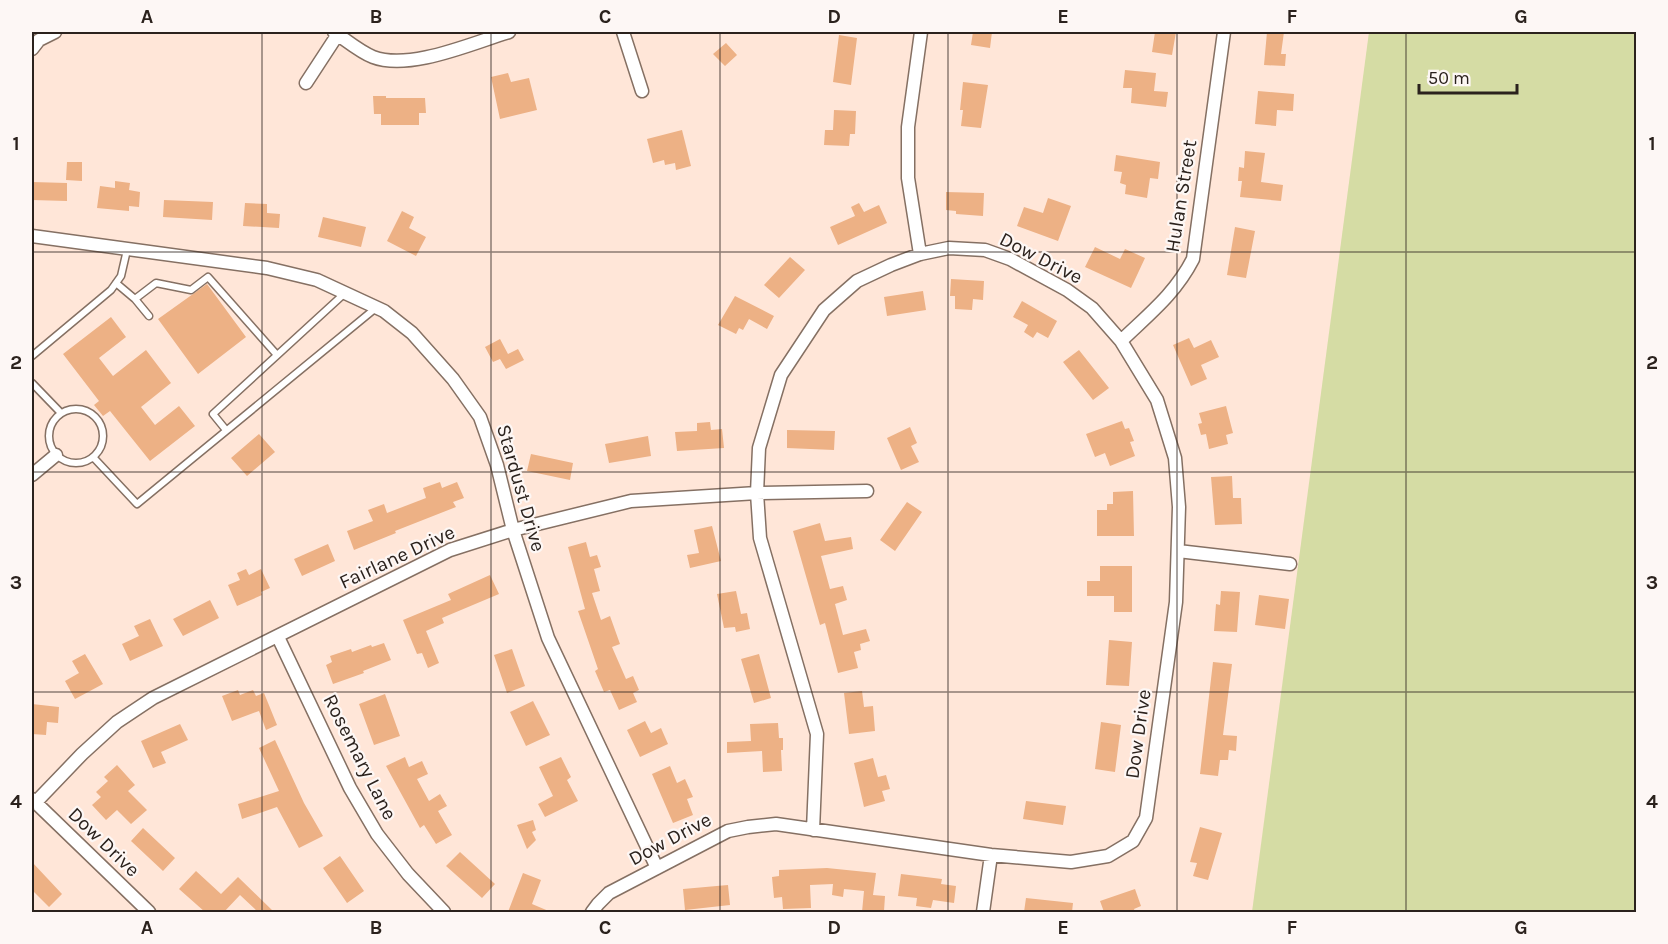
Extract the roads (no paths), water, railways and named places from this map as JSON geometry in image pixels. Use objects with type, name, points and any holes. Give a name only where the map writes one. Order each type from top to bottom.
[{"type":"street","points":[[34,42],[55,32]]},
{"type":"street","points":[[306,83],[336,33],[373,57],[390,61],[409,61],[509,32]]},
{"type":"street","points":[[623,32],[642,92]]},
{"type":"street","points":[[920,254],[908,178],[908,128],[921,32]]},
{"type":"street","name":"Hulan Street","points":[[1121,340],[1169,294],[1182,279],[1193,259],[1224,32]]},
{"type":"street","name":"Stardust Drive","points":[[32,236],[267,268],[317,280],[377,307],[412,333],[453,379],[480,417],[497,465],[513,530],[548,638],[657,868]]},
{"type":"street","name":"Dow Drive","points":[[592,912],[609,893],[728,831],[748,827],[776,824],[813,830],[991,855],[1071,862],[1108,856],[1133,841],[1146,818],[1176,602],[1179,507],[1174,458],[1157,400],[1121,340],[1092,308],[1067,290],[1010,259],[985,250],[949,248],[920,254],[858,281],[824,310],[781,375],[759,448],[756,493],[760,538],[817,734],[813,830]]},
{"type":"street","points":[[32,475],[56,455]]},
{"type":"street","name":"Fairlane Drive","points":[[33,801],[117,722],[153,698],[450,550],[513,530],[631,501],[756,493],[867,491]]},
{"type":"street","points":[[1178,551],[1290,564]]},
{"type":"street","name":"Rosemary Lane","points":[[278,637],[350,788],[366,816],[408,874],[444,912]]},
{"type":"street","name":"Dow Drive","points":[[33,801],[149,912]]},
{"type":"street","points":[[983,912],[991,855]]},
{"type":"lane","points":[[32,356],[111,290],[121,276],[127,249]]},
{"type":"lane","points":[[135,299],[156,283],[191,290],[208,277],[277,355]]},
{"type":"lane","points":[[116,284],[135,299],[149,316]]},
{"type":"lane","points":[[226,430],[213,414],[345,292]]},
{"type":"lane","points":[[93,457],[137,504],[377,307]]},
{"type":"lane","points":[[32,383],[61,413]]},
{"type":"lane","points":[[78,408],[95,416],[103,432],[103,441],[93,457],[78,463],[56,455],[48,433],[55,418],[61,413],[78,408]]}]
